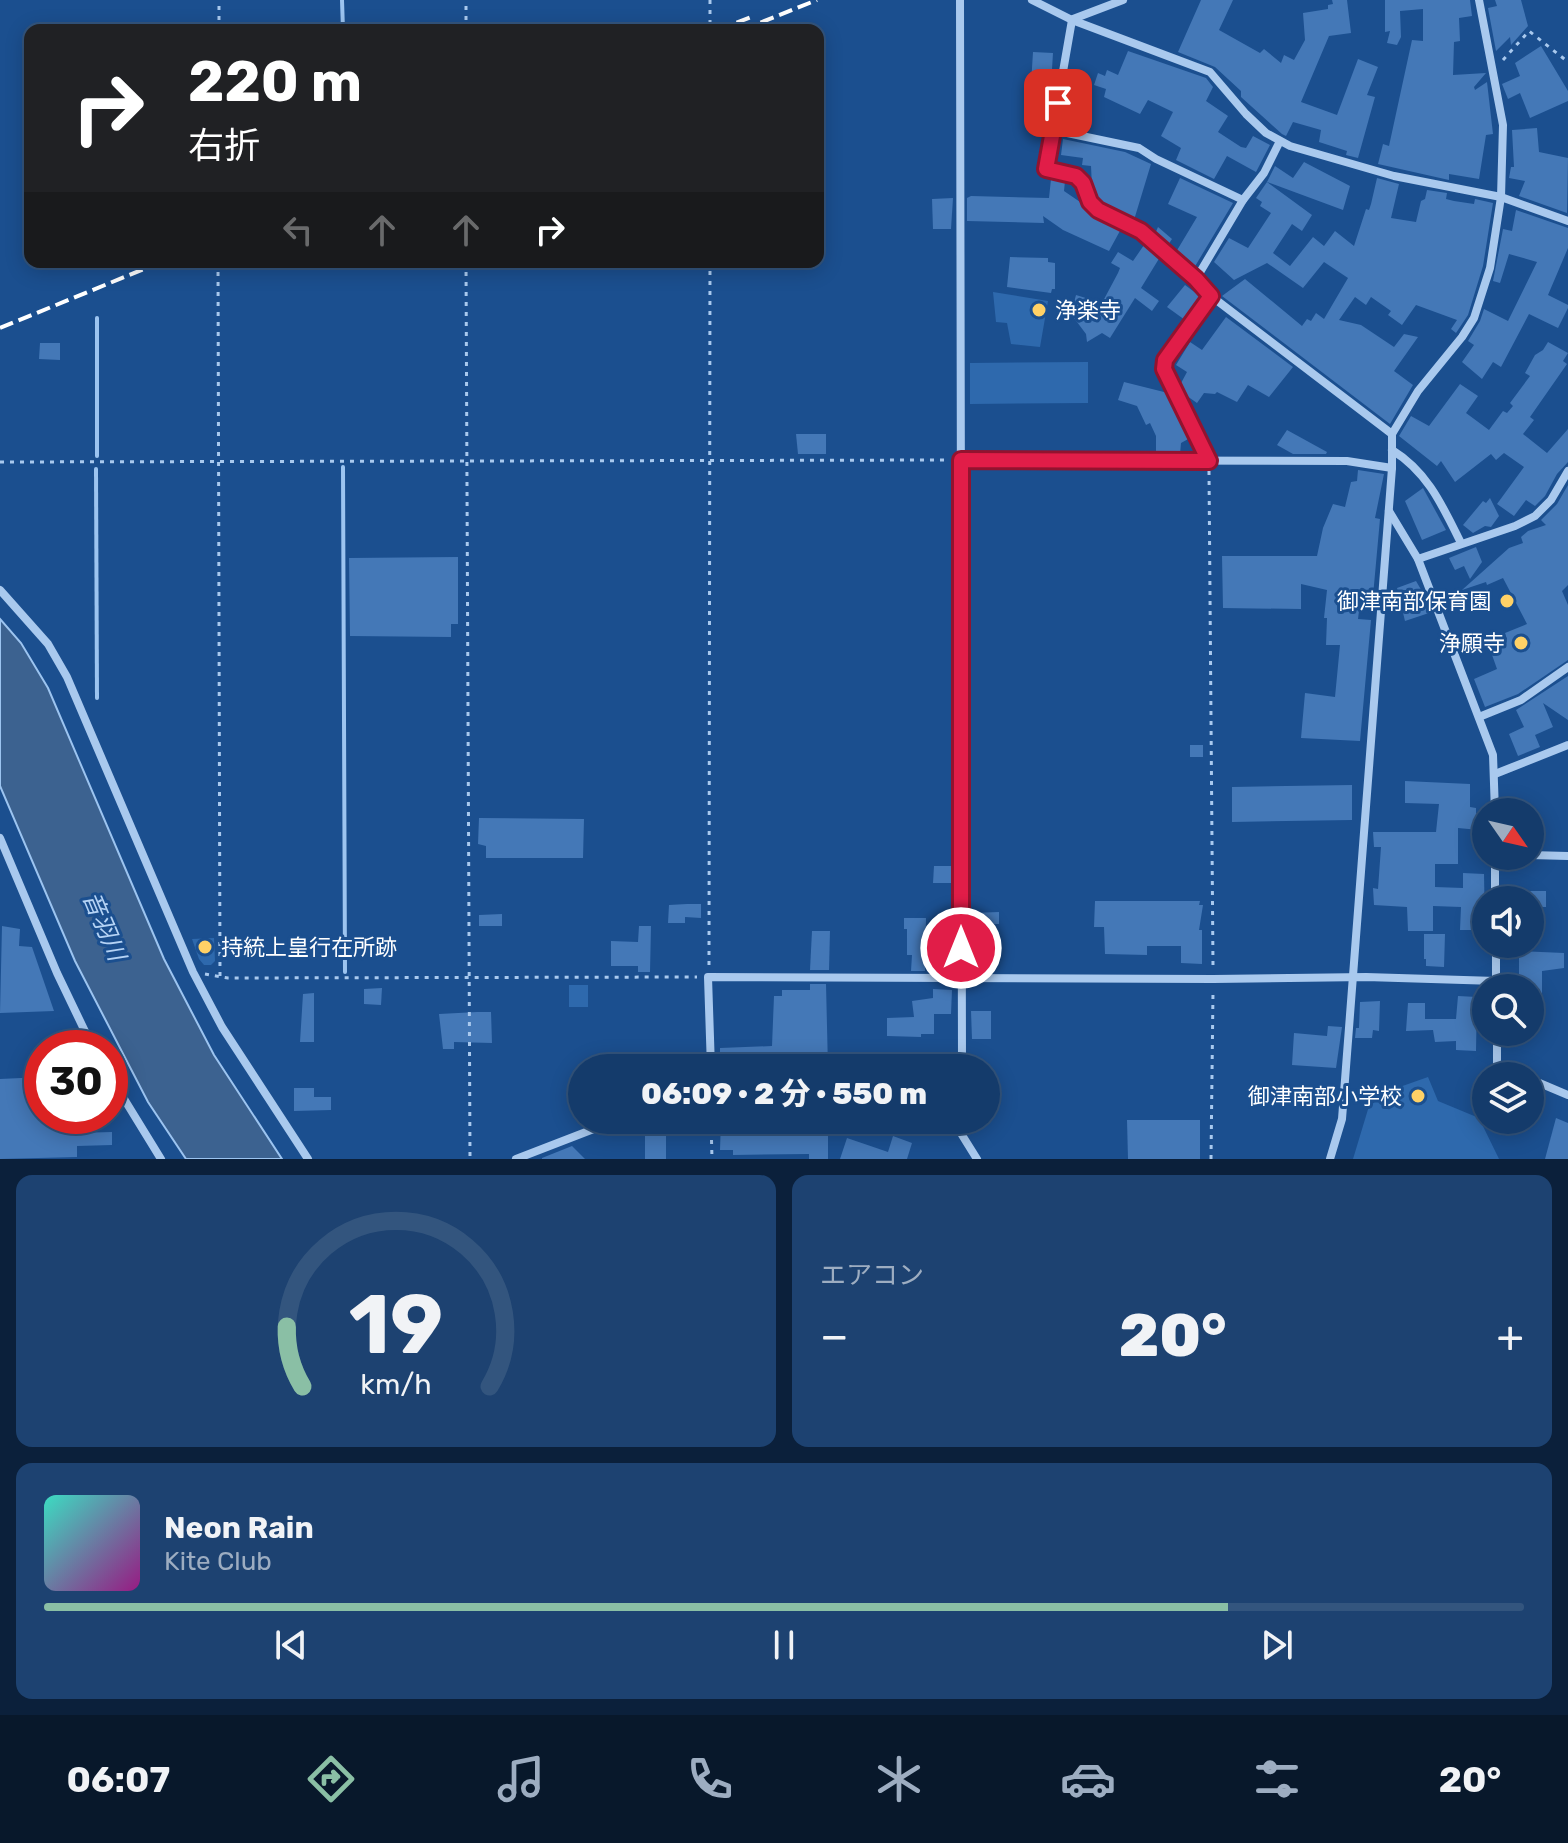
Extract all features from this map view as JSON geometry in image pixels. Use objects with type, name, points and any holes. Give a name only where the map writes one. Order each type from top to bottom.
[{"type":"street","points":[[960,0],[962,1054]]},
{"type":"street","points":[[1032,0],[1072,20],[1210,72],[1246,114],[1266,133],[1280,141],[1394,176],[1501,197],[1568,221]]},
{"type":"street","points":[[1072,20],[1123,0]]},
{"type":"street","points":[[1330,1159],[1342,1119],[1392,468],[1392,434],[1418,391],[1474,318],[1490,268],[1501,197],[1503,125],[1479,0]]},
{"type":"street","points":[[1072,20],[1046,169],[1076,176],[1098,210],[1141,231],[1211,296],[1392,434]]},
{"type":"street","points":[[1053,130],[1139,148],[1243,200]]},
{"type":"street","points":[[1196,279],[1243,200],[1264,173],[1280,141]]},
{"type":"street","points":[[1209,461],[1164,369],[1165,360],[1211,296]]},
{"type":"street","points":[[1392,450],[1402,456],[1436,492],[1461,543]]},
{"type":"street","points":[[961,460],[1347,461],[1392,468]]},
{"type":"street","points":[[1418,559],[1515,526],[1535,516],[1551,500],[1568,471]]},
{"type":"street","points":[[1388,509],[1418,559],[1479,717],[1493,755],[1495,798]]},
{"type":"street","points":[[0,590],[48,644],[67,677],[193,972],[246,1066],[308,1159]]},
{"type":"street","points":[[1479,717],[1521,700],[1568,667]]},
{"type":"street","points":[[1495,774],[1568,745]]},
{"type":"street","points":[[0,838],[84,1030]]},
{"type":"street","points":[[1544,855],[1568,856]]},
{"type":"street","points":[[711,1054],[708,977],[1353,977],[1472,983]]},
{"type":"street","points":[[1544,1085],[1568,1095]]},
{"type":"street","points":[[128,1105],[161,1159]]},
{"type":"street","points":[[516,1159],[581,1134]]},
{"type":"street","points":[[962,1134],[977,1159]]},
{"type":"path","points":[[219,0],[219,24]]},
{"type":"path","points":[[466,0],[466,24]]},
{"type":"path","points":[[710,0],[710,24]]},
{"type":"path","points":[[1491,73],[1529,31],[1568,62]]},
{"type":"path","points":[[218,268],[220,976]]},
{"type":"path","points":[[466,268],[470,1159]]},
{"type":"path","points":[[193,972],[220,976],[708,977],[710,268]]},
{"type":"path","points":[[0,462],[961,460]]},
{"type":"path","points":[[1209,461],[1213,979],[1211,1159]]},
{"type":"path","points":[[711,1134],[712,1159]]},
{"type":"shaded area","points":[[993,292],[1048,301],[1040,347],[1011,344],[1007,323],[996,322]]},
{"type":"shaded area","points":[[1088,362],[1088,403],[970,404],[970,363]]},
{"type":"shaded area","points":[[214,938],[215,961],[204,965],[192,939]]},
{"type":"shaded area","points":[[569,985],[588,985],[588,1007],[569,1007]]},
{"type":"shaded area","points":[[1428,1077],[1438,1101],[1472,1115],[1472,1134],[1487,1134],[1499,1159],[1353,1159],[1369,1106],[1394,1089]]},
{"type":"water","name":"音羽川","points":[[0,619],[21,643],[48,688],[164,959],[214,1055],[282,1159],[186,1159],[148,1102],[128,1063],[128,1030],[111,1030],[75,961],[0,786]]},
{"type":"building","points":[[1201,0],[1233,0],[1219,30],[1260,53],[1264,49],[1281,63],[1284,55],[1294,60],[1305,40],[1303,13],[1328,9],[1328,5],[1333,4],[1332,0],[1347,0],[1351,33],[1329,36],[1301,102],[1337,115],[1358,59],[1378,67],[1367,95],[1375,97],[1358,158],[1319,142],[1321,130],[1293,122],[1286,136],[1282,134],[1241,97],[1241,91],[1215,67],[1178,52]]},
{"type":"building","points":[[1385,0],[1470,0],[1472,16],[1459,18],[1460,41],[1454,42],[1453,75],[1486,73],[1474,87],[1475,90],[1487,82],[1493,134],[1486,135],[1479,179],[1449,174],[1449,180],[1378,164],[1383,144],[1389,146],[1412,40],[1423,41],[1423,9],[1400,11],[1401,37],[1397,45],[1387,43],[1390,31],[1385,32]]},
{"type":"building","points":[[1495,0],[1521,0],[1528,26],[1511,45],[1510,37],[1496,51],[1488,8],[1497,6]]},
{"type":"building","points":[[1541,46],[1568,91],[1568,101],[1530,118],[1520,93],[1508,99],[1502,84],[1520,76],[1515,63]]},
{"type":"building","points":[[1128,51],[1206,78],[1213,87],[1206,101],[1228,116],[1218,132],[1241,147],[1246,148],[1253,136],[1270,145],[1256,172],[1227,156],[1214,179],[1176,160],[1181,148],[1161,136],[1173,112],[1148,100],[1140,114],[1104,97],[1106,89],[1094,85],[1098,73],[1105,76],[1107,70],[1118,75]]},
{"type":"building","points":[[1033,52],[1053,53],[1050,102],[1026,102],[1026,84],[1031,84]]},
{"type":"building","points":[[1537,128],[1539,152],[1568,158],[1567,213],[1519,196],[1525,181],[1509,178],[1511,167],[1514,167],[1512,130]]},
{"type":"building","points":[[1063,139],[1125,152],[1151,164],[1134,220],[1096,198],[1091,166],[1082,165],[1083,158],[1061,155]]},
{"type":"building","points":[[1304,162],[1350,186],[1343,210],[1267,182],[1275,166],[1293,178]]},
{"type":"building","points":[[1180,178],[1233,203],[1194,268],[1176,252],[1197,217],[1168,204]]},
{"type":"building","points":[[1377,178],[1399,184],[1391,218],[1416,222],[1427,190],[1447,193],[1446,199],[1454,201],[1474,204],[1475,199],[1493,203],[1483,266],[1468,315],[1456,333],[1451,329],[1457,320],[1416,305],[1402,325],[1388,315],[1391,311],[1371,297],[1366,305],[1355,297],[1339,320],[1361,325],[1394,347],[1404,334],[1418,337],[1394,371],[1413,385],[1390,424],[1222,296],[1245,279],[1302,326],[1307,319],[1311,321],[1316,313],[1324,319],[1348,278],[1324,262],[1303,288],[1267,263],[1234,280],[1214,262],[1229,238],[1248,248],[1271,213],[1260,206],[1262,202],[1256,198],[1267,182],[1312,215],[1302,231],[1292,224],[1273,253],[1290,266],[1313,237],[1324,246],[1335,231],[1354,246],[1366,209],[1369,210]]},
{"type":"building","points":[[1051,179],[1065,181],[1064,191],[1094,216],[1121,229],[1109,251],[1063,230],[1043,216],[1044,223],[967,221],[967,198],[971,196],[1049,198]]},
{"type":"building","points":[[953,198],[951,229],[933,229],[932,199]]},
{"type":"building","points":[[1516,210],[1568,228],[1568,248],[1548,295],[1568,305],[1568,308],[1558,328],[1529,314],[1501,367],[1493,362],[1482,379],[1462,362],[1474,345],[1468,341],[1484,309],[1508,321],[1537,262],[1509,254],[1500,283],[1493,281],[1503,229],[1512,231]]},
{"type":"building","points":[[1158,227],[1172,239],[1168,245],[1155,234]]},
{"type":"building","points":[[1144,245],[1160,257],[1141,288],[1159,301],[1152,311],[1135,298],[1110,338],[1102,333],[1087,342],[1086,334],[1071,314],[1076,295],[1102,303],[1120,268],[1111,263],[1118,252],[1133,261]]},
{"type":"building","points":[[1010,257],[1048,258],[1048,262],[1055,263],[1055,289],[1051,293],[1007,287]]},
{"type":"building","points":[[1185,285],[1201,297],[1185,320],[1167,307]]},
{"type":"building","points":[[1226,317],[1293,367],[1269,397],[1248,385],[1237,402],[1217,392],[1204,393],[1197,403],[1186,398],[1180,385],[1187,372],[1176,365],[1190,342],[1202,350]]},
{"type":"building","points":[[1548,342],[1568,353],[1563,361],[1567,364],[1530,417],[1534,420],[1523,434],[1547,453],[1568,429],[1568,462],[1535,506],[1526,500],[1514,516],[1497,504],[1524,467],[1504,453],[1496,460],[1491,454],[1455,482],[1441,461],[1437,466],[1399,436],[1411,416],[1429,426],[1460,384],[1478,396],[1466,413],[1489,430],[1503,411],[1507,413],[1513,406],[1510,403],[1530,376],[1525,373],[1535,355]]},
{"type":"building","points":[[40,343],[60,343],[60,360],[39,359]]},
{"type":"building","points":[[1124,382],[1168,393],[1190,438],[1181,443],[1180,454],[1156,454],[1156,436],[1150,423],[1146,425],[1137,406],[1118,400]]},
{"type":"building","points":[[1287,430],[1326,454],[1293,454],[1277,445]]},
{"type":"building","points":[[796,434],[826,434],[826,454],[798,454]]},
{"type":"building","points":[[1358,470],[1384,474],[1375,518],[1380,519],[1373,596],[1361,595],[1358,619],[1371,620],[1360,741],[1301,738],[1305,693],[1335,697],[1340,645],[1326,645],[1327,618],[1324,618],[1327,590],[1301,584],[1301,609],[1223,608],[1222,556],[1317,556],[1323,528],[1333,504],[1345,507],[1351,482],[1357,481]]},
{"type":"building","points":[[1568,485],[1568,585],[1562,591],[1568,605],[1568,660],[1518,694],[1485,707],[1474,679],[1497,669],[1491,652],[1500,645],[1499,642],[1507,639],[1505,633],[1527,624],[1503,578],[1462,590],[1509,548],[1523,543],[1521,537],[1528,531],[1546,525],[1541,520],[1557,504]]},
{"type":"building","points":[[1423,488],[1446,530],[1422,540],[1405,501]]},
{"type":"building","points":[[1490,498],[1499,516],[1491,527],[1485,526],[1473,533],[1463,525],[1483,501],[1486,503]]},
{"type":"building","points":[[1476,547],[1482,562],[1470,579],[1464,566],[1455,570],[1449,558]]},
{"type":"building","points":[[458,557],[458,624],[451,624],[451,637],[350,636],[349,558]]},
{"type":"building","points":[[1416,581],[1429,613],[1405,621],[1397,588]]},
{"type":"building","points":[[1568,676],[1568,720],[1543,703],[1553,727],[1535,735],[1540,747],[1518,756],[1509,734],[1524,727],[1516,710]]},
{"type":"building","points":[[1190,745],[1203,745],[1203,757],[1190,757]]},
{"type":"building","points":[[1405,781],[1470,784],[1472,829],[1458,828],[1458,864],[1435,864],[1435,887],[1463,888],[1463,873],[1484,874],[1484,886],[1472,886],[1472,930],[1460,930],[1461,907],[1433,906],[1433,931],[1408,931],[1407,907],[1374,905],[1373,888],[1378,889],[1381,847],[1374,847],[1373,832],[1436,832],[1439,804],[1405,803]]},
{"type":"building","points":[[1352,785],[1352,820],[1232,822],[1232,787]]},
{"type":"building","points":[[479,818],[584,819],[583,858],[486,858],[486,846],[478,844]]},
{"type":"building","points":[[934,866],[952,866],[951,883],[933,883]]},
{"type":"building","points":[[1095,901],[1200,901],[1199,905],[1203,905],[1199,930],[1202,930],[1202,964],[1181,963],[1181,946],[1147,946],[1147,955],[1105,954],[1104,927],[1094,927]]},
{"type":"building","points":[[701,904],[701,918],[685,917],[685,923],[668,923],[669,905]]},
{"type":"building","points":[[999,912],[999,924],[971,925],[971,913]]},
{"type":"building","points":[[502,914],[502,926],[479,926],[479,915]]},
{"type":"building","points":[[904,918],[926,918],[925,971],[911,971],[912,955],[907,955]]},
{"type":"building","points":[[2,926],[20,929],[19,946],[32,947],[54,1011],[0,1013]]},
{"type":"building","points":[[639,926],[651,926],[650,972],[638,972],[638,966],[611,966],[611,941],[638,942]]},
{"type":"building","points":[[812,931],[830,931],[829,970],[810,970]]},
{"type":"building","points":[[1424,934],[1445,934],[1444,967],[1426,966]]},
{"type":"building","points":[[1544,952],[1564,953],[1564,968],[1542,971],[1542,974],[1519,974],[1519,958],[1544,958]]},
{"type":"building","points":[[810,984],[826,984],[828,1054],[720,1054],[720,1048],[772,1046],[774,996],[782,996],[782,990],[810,990]]},
{"type":"building","points":[[382,988],[381,1005],[364,1004],[364,989]]},
{"type":"building","points":[[933,989],[952,990],[951,1014],[934,1014],[934,1034],[921,1034],[921,1037],[887,1036],[887,1018],[914,1017],[912,1001],[933,998]]},
{"type":"building","points":[[314,993],[314,1042],[300,1042],[303,994]]},
{"type":"building","points":[[1458,996],[1472,997],[1472,1046],[1476,1046],[1476,1051],[1456,1050],[1456,1041],[1435,1042],[1433,1030],[1406,1031],[1408,1003],[1425,1003],[1425,1019],[1456,1019]]},
{"type":"building","points":[[1380,1001],[1379,1031],[1373,1030],[1372,1038],[1355,1038],[1356,1028],[1359,1028],[1360,1002]]},
{"type":"building","points":[[971,1011],[991,1011],[991,1039],[972,1039]]},
{"type":"building","points":[[491,1012],[492,1043],[454,1042],[454,1049],[443,1049],[439,1014]]},
{"type":"building","points":[[1328,1026],[1342,1027],[1336,1068],[1292,1065],[1294,1033],[1327,1036]]},
{"type":"building","points":[[24,1078],[24,1134],[112,1134],[112,1145],[77,1146],[77,1157],[0,1159],[0,1079]]},
{"type":"building","points":[[294,1088],[314,1088],[314,1097],[331,1097],[331,1110],[294,1111]]},
{"type":"building","points":[[1556,1118],[1568,1123],[1568,1159],[1545,1159]]},
{"type":"building","points":[[1127,1120],[1200,1120],[1200,1159],[1128,1159]]},
{"type":"building","points":[[645,1134],[666,1134],[666,1159],[645,1159]]},
{"type":"building","points":[[721,1134],[828,1134],[828,1159],[809,1159],[809,1154],[733,1155],[733,1150],[720,1150]]},
{"type":"building","points":[[893,1136],[912,1143],[907,1159],[840,1159],[847,1138],[888,1152]]},
{"type":"building","points":[[572,1146],[585,1159],[542,1159],[542,1158]]},
{"type":"waterway","points":[[342,0],[343,24]]},
{"type":"waterway","points":[[97,318],[97,456]]},
{"type":"waterway","points":[[343,467],[345,972]]},
{"type":"waterway","points":[[96,469],[97,698]]},
{"type":"railway","points":[[757,24],[817,0]]},
{"type":"railway","points":[[733,24],[751,17]]},
{"type":"railway","points":[[0,328],[146,268]]},
{"type":"place","name":"浄楽寺","points":[[1039,310]]},
{"type":"place","name":"御津南部保育園","points":[[1507,601]]},
{"type":"place","name":"浄願寺","points":[[1521,643]]},
{"type":"place","name":"持統上皇行在所跡","points":[[205,947]]},
{"type":"place","name":"御津南部小学校","points":[[1418,1096]]},
{"type":"route","points":[[961,948],[961,460],[1209,461],[1164,369],[1165,360],[1211,296],[1141,231],[1098,210],[1076,176],[1046,169],[1058,103]]}]
